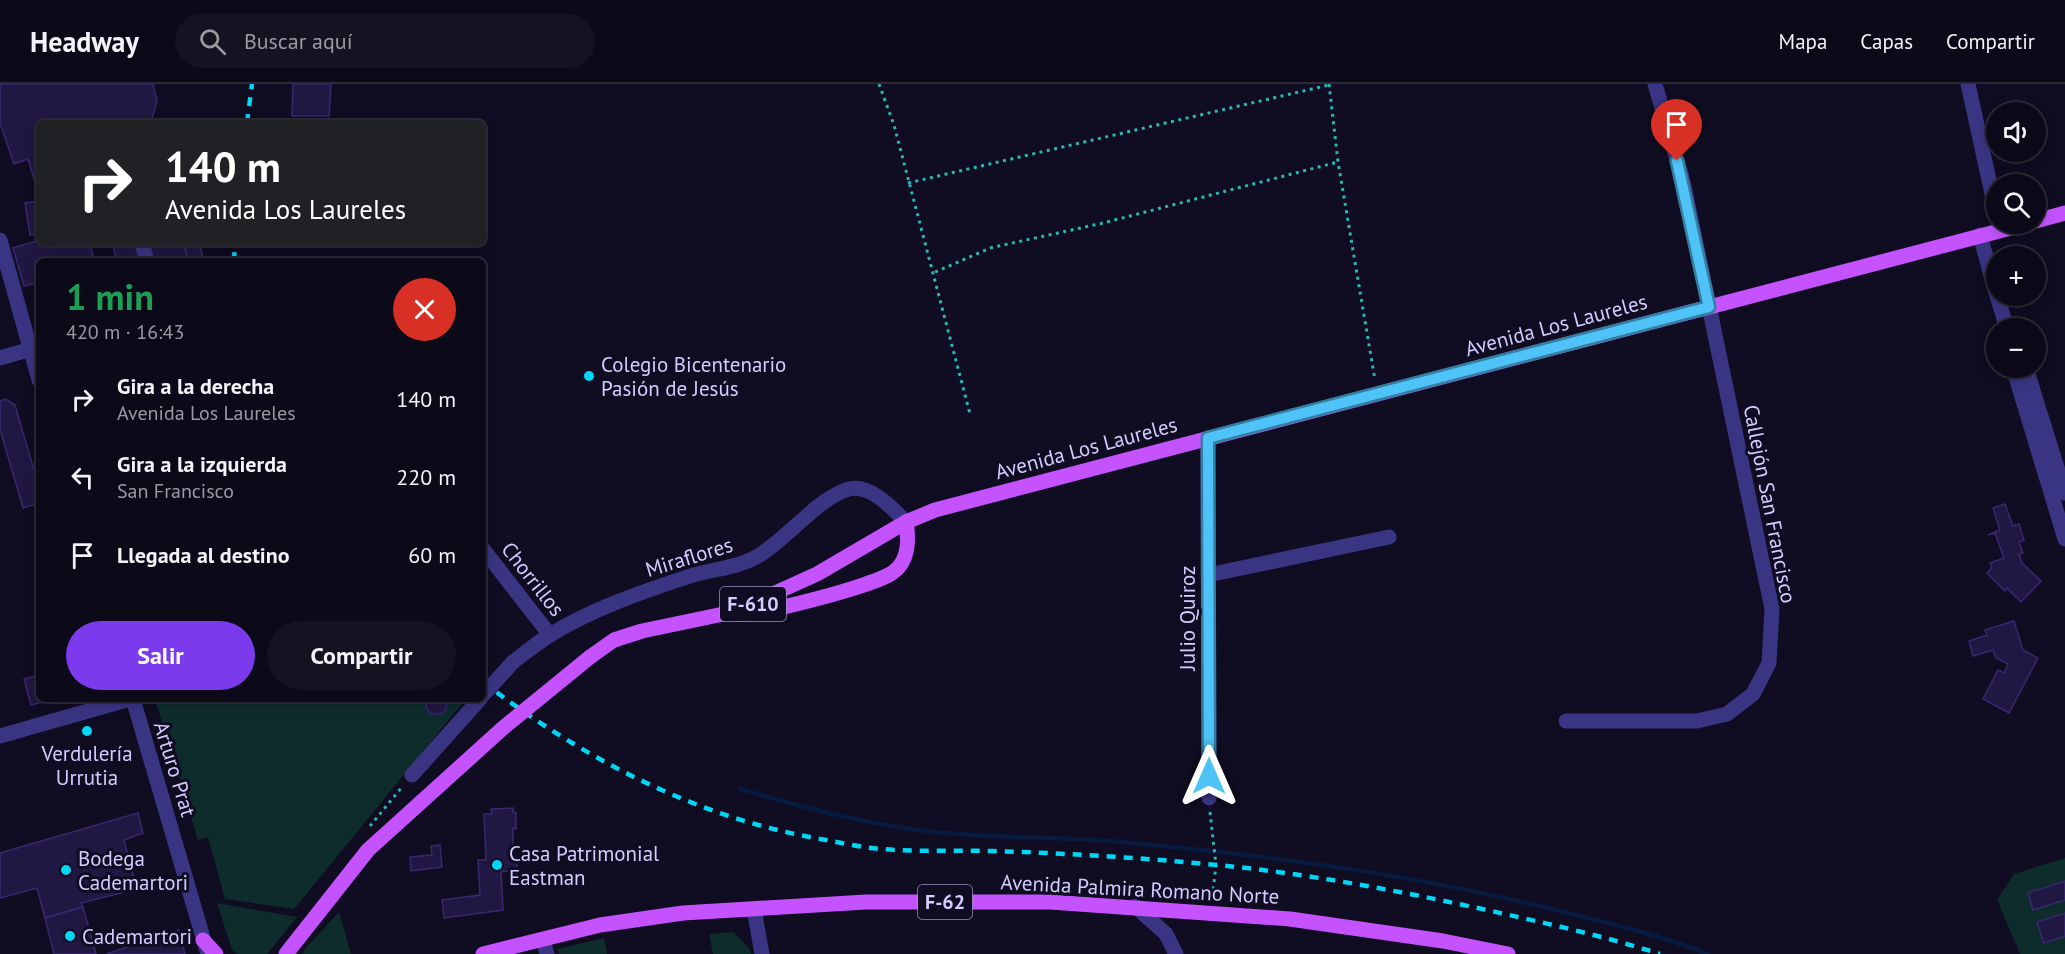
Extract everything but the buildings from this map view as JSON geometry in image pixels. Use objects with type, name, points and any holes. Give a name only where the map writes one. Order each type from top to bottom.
[{"type":"main road","points":[[2046,218],[2065,213]]},
{"type":"main road","name":"Avenida Los Laureles","points":[[286,954],[368,850],[502,728],[614,640],[642,631],[733,612],[817,574],[906,522],[940,508],[1986,234]]},
{"type":"main road","points":[[733,612],[758,613],[793,605],[876,581],[892,573],[904,559],[907,546],[906,522]]},
{"type":"main road","name":"Avenida Palmira Romano Norte","points":[[483,954],[545,947],[600,925],[662,916],[866,902],[1050,902],[1135,906],[1302,921],[1443,941],[1508,954]]},
{"type":"main road","points":[[206,947],[216,954]]},
{"type":"street","name":"Callejón San Francisco","points":[[1566,720],[1697,722],[1727,714],[1753,694],[1769,663],[1772,609],[1683,181],[1655,84]]},
{"type":"street","points":[[1968,84],[1988,174]]},
{"type":"street","points":[[1980,236],[1986,256]]},
{"type":"street","points":[[0,240],[35,344],[0,358]]},
{"type":"street","points":[[2016,378],[2065,536]]},
{"type":"street","points":[[2029,378],[2065,493]]},
{"type":"street","name":"Julio Quiroz","points":[[1208,438],[1209,798]]},
{"type":"street","name":"Miraflores","points":[[486,691],[513,662],[550,635],[614,604],[675,581],[758,556],[824,503],[850,489],[862,490],[883,499],[906,522]]},
{"type":"street","points":[[1208,575],[1389,537]]},
{"type":"street","name":"Chorrillos","points":[[486,553],[550,635]]},
{"type":"street","points":[[0,736],[120,702]]},
{"type":"street","name":"Arturo Prat","points":[[132,702],[206,947]]},
{"type":"street","name":"Miraflores","points":[[412,775],[476,702]]},
{"type":"street","points":[[1135,906],[1166,934],[1176,954]]},
{"type":"street","points":[[754,909],[762,954]]},
{"type":"path","points":[[879,84],[894,125],[908,183],[935,272],[970,414]]},
{"type":"path","points":[[908,183],[1329,84],[1338,162],[1377,394]]},
{"type":"path","points":[[935,272],[990,248],[1103,223],[1338,162]]},
{"type":"path","points":[[1209,798],[1216,865],[1211,912]]},
{"type":"green space","points":[[156,702],[464,702],[294,909],[225,899],[208,837],[198,840]]},
{"type":"green space","points":[[2065,858],[2065,954],[2020,954],[1997,900],[2014,874]]},
{"type":"green space","points":[[217,903],[297,917],[267,954],[238,954],[232,950]]},
{"type":"green space","points":[[339,912],[351,954],[303,954],[305,949]]},
{"type":"green space","points":[[733,932],[750,949],[751,954],[713,954],[709,934]]},
{"type":"green space","points":[[604,938],[607,954],[559,954],[557,949]]},
{"type":"waterway","points":[[740,789],[828,813],[918,830],[968,835],[1096,840],[1178,848],[1293,861],[1406,878],[1519,901],[1609,923],[1708,954]]},
{"type":"railway","points":[[247,120],[252,84]]},
{"type":"railway","points":[[234,258],[235,246]]},
{"type":"railway","points":[[486,684],[562,737],[645,782],[733,817],[779,830],[874,848],[1119,857],[1232,866],[1305,876],[1487,910],[1660,954]]},
{"type":"place","name":"Colegio Bicentenario Pasión de Jesús","points":[[589,376]]},
{"type":"place","name":"Verdulería Urrutia","points":[[87,731]]},
{"type":"place","name":"Casa Patrimonial Eastman","points":[[497,865]]},
{"type":"place","name":"Bodega Cademartori","points":[[66,870]]},
{"type":"place","name":"Cademartori","points":[[70,936]]},
{"type":"route","points":[[1209,776],[1208,438],[1709,307],[1677,161]]}]
